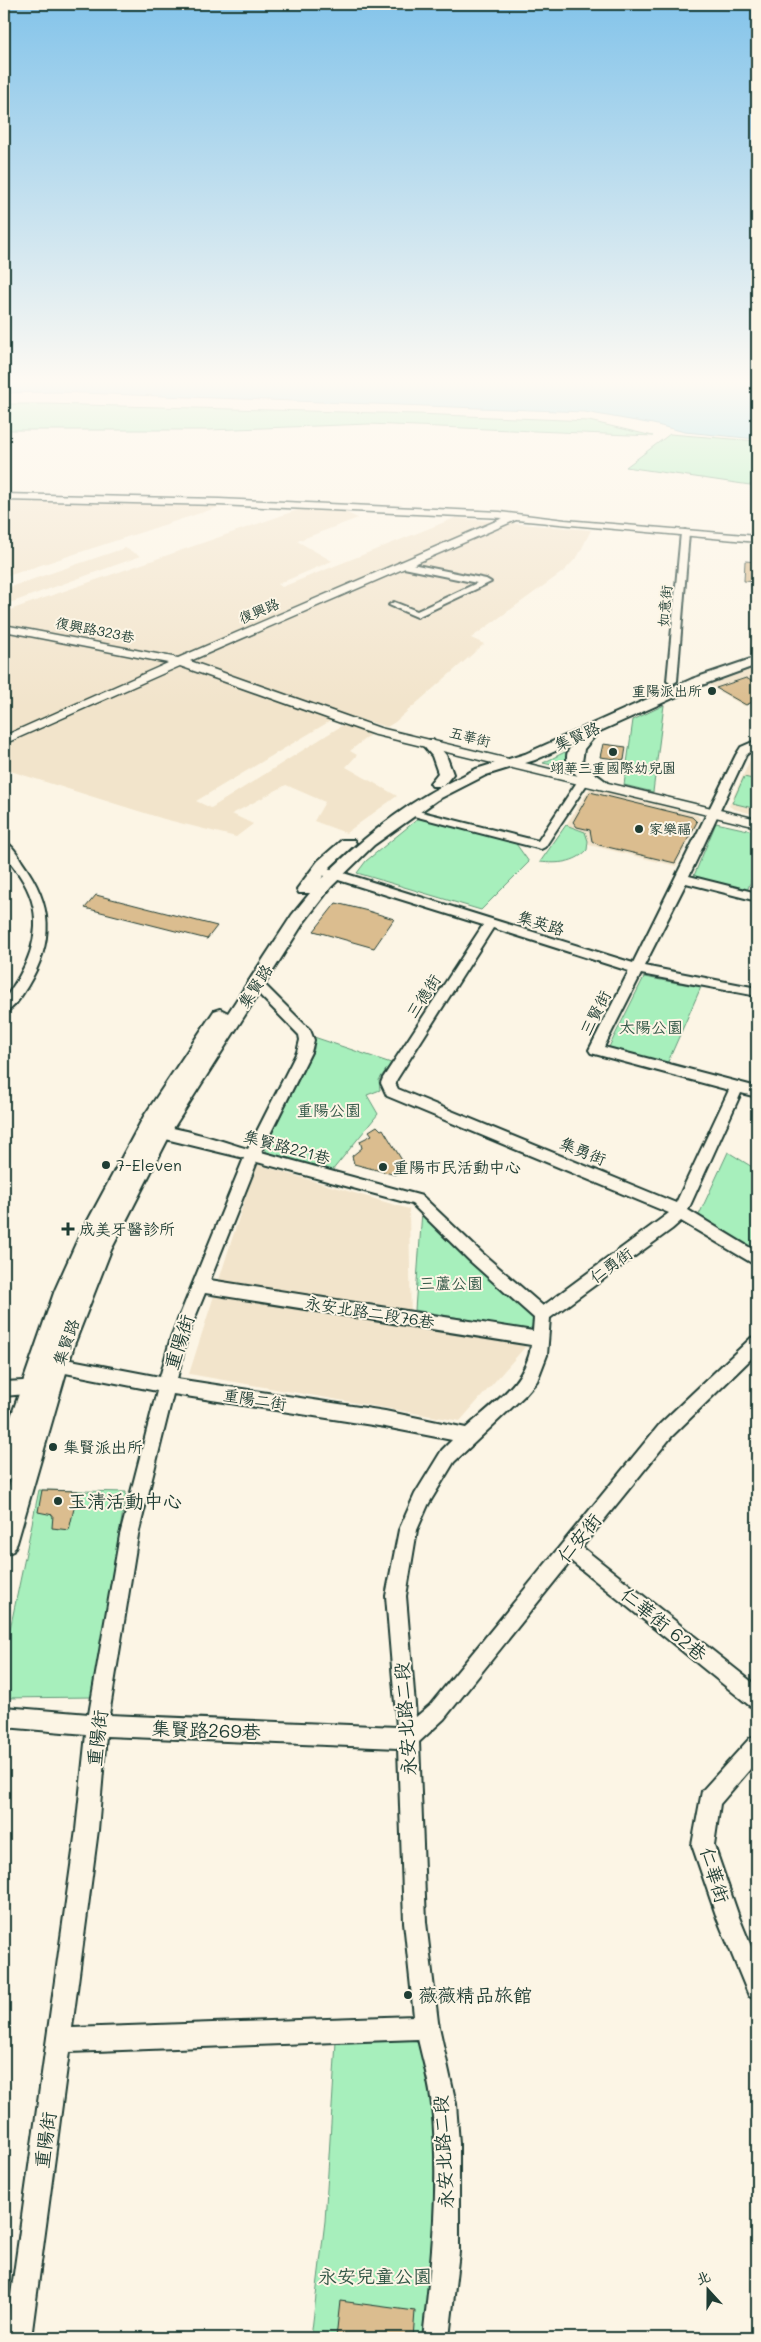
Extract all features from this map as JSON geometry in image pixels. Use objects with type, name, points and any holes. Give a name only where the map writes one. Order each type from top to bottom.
[{"type":"main road","name":"集賢路","points":[[4,1543],[41,1387],[49,1363],[63,1345],[100,1250],[154,1131],[282,920],[327,873],[358,835],[414,796],[491,758],[526,746],[672,681],[719,662],[757,650]]},
{"type":"main road","name":"集賢路","points":[[154,1131],[256,985],[327,873],[432,797],[481,772],[513,763],[697,682],[757,661]]},
{"type":"main road","points":[[595,728],[575,748],[573,756],[577,766],[586,775],[602,785]]},
{"type":"main road","points":[[428,743],[439,755],[446,774],[437,783]]},
{"type":"main road","name":"集賢路","points":[[4,1471],[41,1387]]},
{"type":"street","points":[[4,495],[362,504],[529,514],[685,533],[757,539]]},
{"type":"street","points":[[171,498],[380,508],[757,534]]},
{"type":"street","name":"復興路","points":[[4,740],[402,565],[514,517],[529,514]]},
{"type":"street","name":"如意街","points":[[672,681],[685,533]]},
{"type":"street","points":[[394,605],[417,614],[486,582],[402,565]]},
{"type":"street","name":"復興路323巷","points":[[4,628],[181,662]]},
{"type":"street","name":"五華街","points":[[181,662],[376,731],[757,823]]},
{"type":"street","name":"三賢街","points":[[737,1087],[596,1050],[715,812],[741,755],[745,749],[757,743]]},
{"type":"street","points":[[410,812],[541,845],[583,781]]},
{"type":"street","points":[[4,846],[32,886],[42,915],[43,926],[41,940],[28,975],[4,1008]]},
{"type":"street","name":"集英路","points":[[327,873],[637,968],[757,992]]},
{"type":"street","points":[[681,878],[757,897]]},
{"type":"street","name":"三德街","points":[[389,1087],[390,1078],[490,924]]},
{"type":"street","name":"重陽街","points":[[18,2338],[86,1840],[97,1725],[129,1535],[179,1337],[252,1156],[304,1052],[307,1040],[305,1033],[256,985]]},
{"type":"street","name":"集勇街","points":[[389,1087],[397,1096],[666,1204],[757,1260]]},
{"type":"street","points":[[680,1213],[737,1087],[757,1092]]},
{"type":"street","name":"集賢路221巷","points":[[154,1131],[417,1200],[476,1257],[542,1315]]},
{"type":"street","name":"仁勇街","points":[[542,1315],[680,1213]]},
{"type":"street","name":"永安北路二段76巷","points":[[199,1285],[540,1339]]},
{"type":"street","name":"永安北路二段","points":[[436,2338],[446,2252],[447,2143],[444,2104],[427,2027],[415,1922],[408,1738],[396,1596],[408,1530],[421,1500],[448,1456],[532,1376],[539,1355],[542,1315]]},
{"type":"street","name":"仁安街","points":[[408,1738],[437,1712],[666,1430],[757,1343]]},
{"type":"street","name":"重陽二街","points":[[49,1363],[166,1385],[384,1419],[469,1436]]},
{"type":"street","points":[[4,1389],[41,1387]]},
{"type":"street","name":"仁華街 62巷","points":[[570,1549],[757,1699]]},
{"type":"street","name":"集賢路269巷","points":[[4,1717],[97,1725],[408,1738]]},
{"type":"street","name":"仁華街","points":[[757,1745],[710,1799],[703,1845],[728,1918],[752,1970],[757,1988]]},
{"type":"street","points":[[60,2040],[427,2027]]},
{"type":"shaded area","points":[[4,499],[115,501],[225,505],[4,577]]},
{"type":"shaded area","points":[[303,508],[338,509],[358,518],[297,541],[332,561],[278,584],[282,587],[455,518],[591,530],[578,556],[564,571],[471,638],[484,644],[395,722],[387,727],[342,714],[196,801],[211,808],[346,723],[372,733],[350,751],[357,755],[346,767],[397,796],[346,833],[314,821],[325,802],[286,785],[232,814],[253,824],[236,837],[164,819],[4,769],[4,612]]},
{"type":"shaded area","points":[[125,548],[141,556],[4,605],[4,589]]},
{"type":"shaded area","points":[[757,667],[757,701],[744,706],[709,685]]},
{"type":"shaded area","points":[[757,752],[757,815],[729,806],[753,754]]},
{"type":"shaded area","name":"家樂福","points":[[590,788],[697,815],[700,819],[676,866],[589,845],[580,829],[566,825]]},
{"type":"shaded area","points":[[256,1164],[409,1209],[411,1327],[526,1346],[460,1421],[189,1374]]},
{"type":"green space","points":[[664,705],[653,792],[624,785],[633,720]]},
{"type":"green space","points":[[565,752],[571,768],[569,769],[543,763]]},
{"type":"green space","points":[[744,777],[757,780],[757,809],[732,803]]},
{"type":"green space","points":[[419,818],[514,841],[529,862],[481,910],[357,873],[366,861]]},
{"type":"green space","points":[[716,823],[757,832],[757,865],[747,891],[693,878]]},
{"type":"green space","points":[[566,825],[585,832],[588,841],[587,850],[577,858],[565,862],[540,862]]},
{"type":"green space","name":"太陽公園","points":[[644,977],[701,987],[667,1064],[609,1047]]},
{"type":"green space","name":"重陽公園","points":[[314,1037],[391,1063],[379,1080],[380,1090],[367,1095],[378,1114],[331,1172],[267,1153],[265,1148],[314,1049]]},
{"type":"green space","points":[[728,1152],[757,1170],[757,1251],[698,1217]]},
{"type":"green space","name":"三蘆公園","points":[[422,1211],[533,1316],[532,1327],[527,1330],[415,1310]]},
{"type":"green space","points":[[39,1490],[126,1492],[93,1697],[4,1698],[4,1658]]},
{"type":"green space","name":"永安兒童公園","points":[[424,2038],[437,2057],[432,2273],[424,2338],[311,2338],[325,2221],[336,2042]]},
{"type":"building","points":[[745,561],[757,562],[757,582],[744,581]]},
{"type":"building","points":[[746,678],[757,684],[757,700],[746,705],[716,688]]},
{"type":"building","name":"翊華三重國際幼兒園","points":[[603,744],[626,747],[624,760],[600,757]]},
{"type":"building","name":"家樂福","points":[[590,792],[692,817],[697,822],[675,863],[599,845],[592,841],[590,830],[577,827],[573,822]]},
{"type":"building","points":[[96,895],[217,926],[207,939],[85,908]]},
{"type":"building","points":[[336,903],[394,919],[374,948],[314,931]]},
{"type":"building","points":[[377,1126],[381,1130],[383,1129],[403,1162],[396,1175],[354,1164],[352,1156],[362,1148],[360,1141],[372,1135],[369,1131]]},
{"type":"building","name":"玉清活動中心","points":[[42,1490],[78,1491],[69,1530],[52,1528],[53,1515],[38,1512]]},
{"type":"building","points":[[340,2301],[415,2311],[413,2338],[336,2338]]},
{"type":"place","name":"重陽派出所","points":[[712,691]]},
{"type":"place","name":"翊華三重國際幼兒園","points":[[613,752]]},
{"type":"place","name":"家樂福","points":[[639,829]]},
{"type":"place","name":"7-Eleven","points":[[106,1165]]},
{"type":"place","name":"重陽市民活動中心","points":[[383,1167]]},
{"type":"place","name":"成美牙醫診所","points":[[68,1229]]},
{"type":"place","name":"集賢派出所","points":[[53,1447]]},
{"type":"place","name":"玉清活動中心","points":[[58,1501]]},
{"type":"place","name":"薇薇精品旅館","points":[[408,1995]]}]
